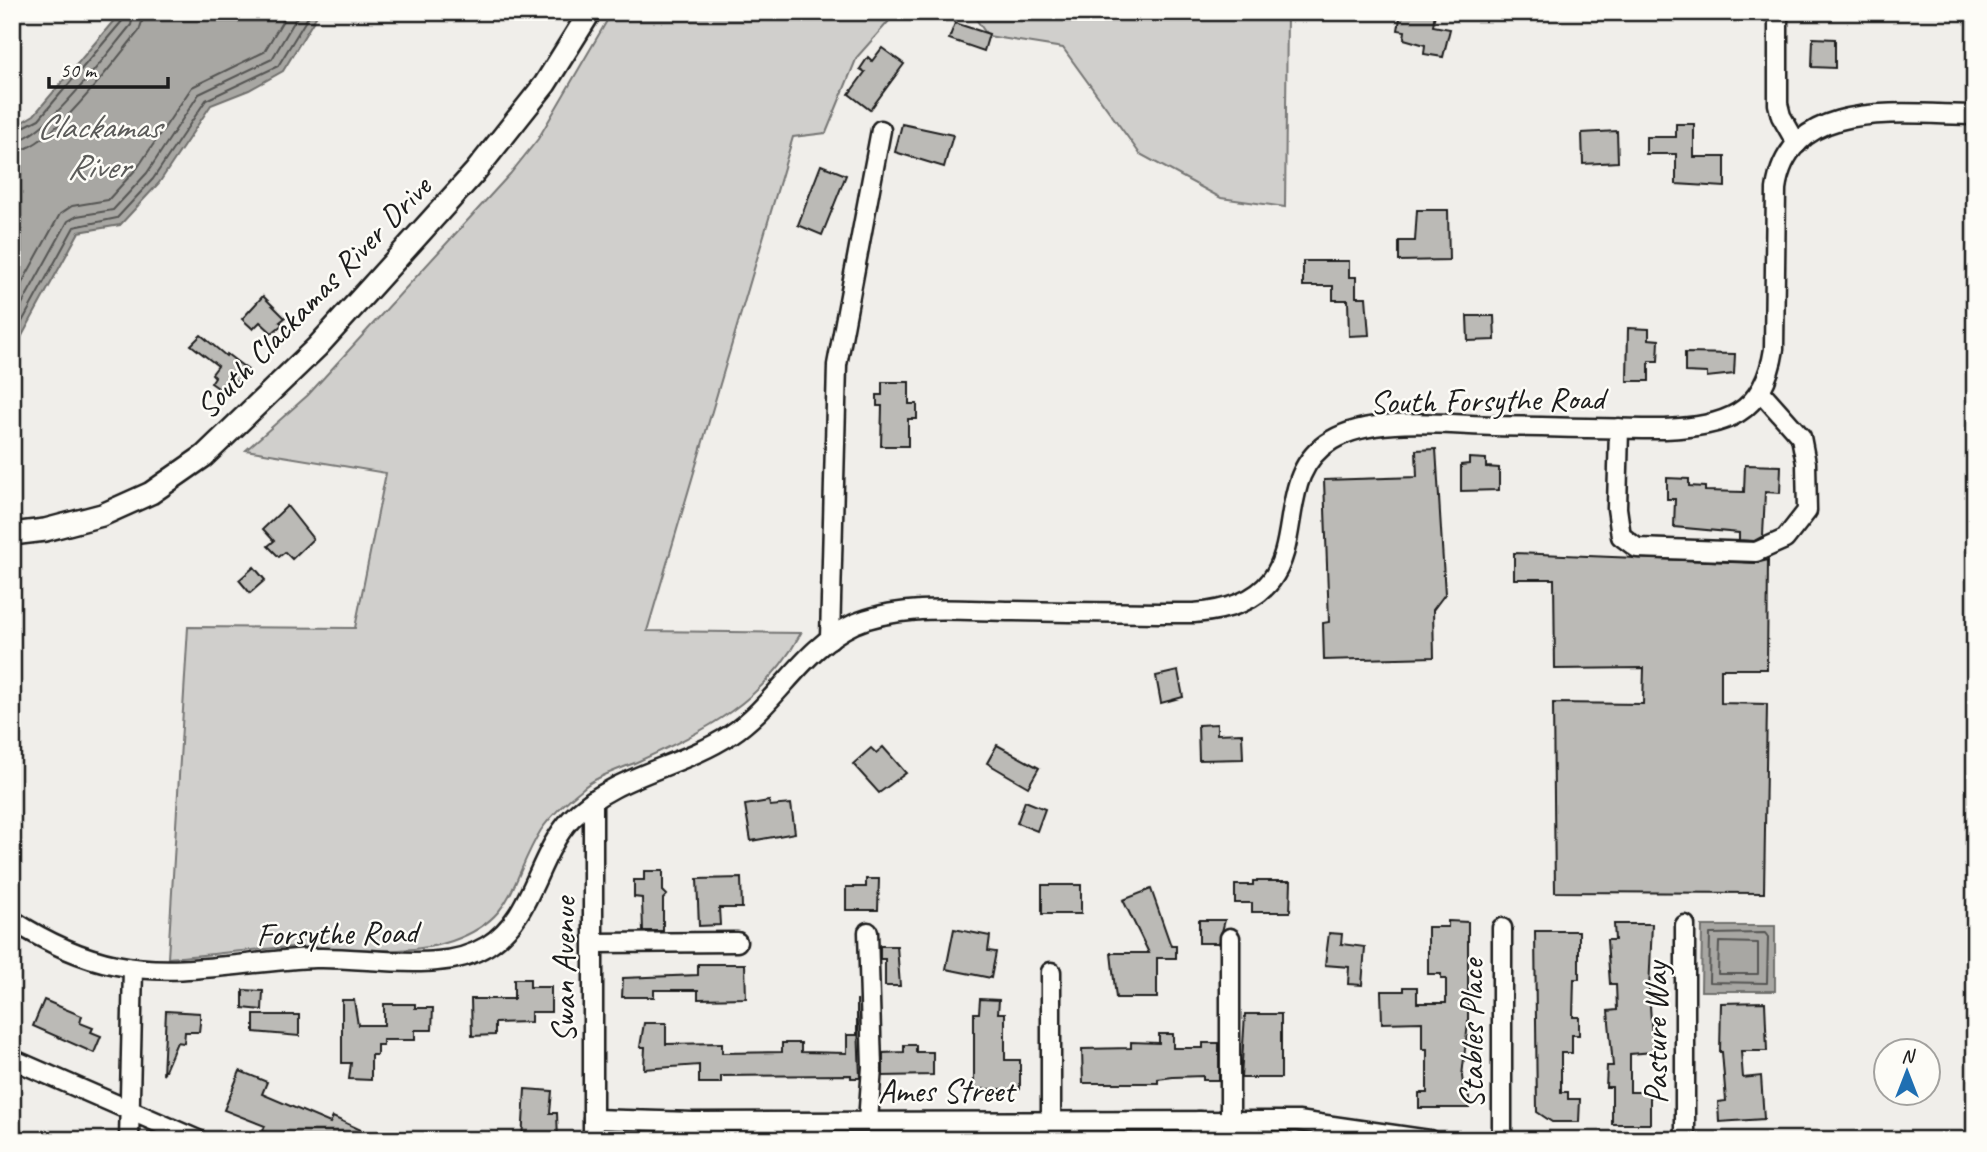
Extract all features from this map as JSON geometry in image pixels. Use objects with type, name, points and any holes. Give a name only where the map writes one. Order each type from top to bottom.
[{"type":"main road","name":"South Clackamas River Drive","points":[[12,534],[46,530],[102,515],[151,493],[204,456],[317,347],[475,172],[545,84],[590,12]]},
{"type":"street","points":[[1778,12],[1778,104],[1781,116],[1797,144]]},
{"type":"street","points":[[1619,428],[1616,508],[1621,536],[1637,548],[1756,552],[1786,539],[1807,511],[1806,463],[1801,437],[1761,392],[1770,372],[1774,349],[1778,176],[1797,144],[1821,125],[1855,116],[1975,115]]},
{"type":"street","points":[[830,639],[837,365],[881,130]]},
{"type":"street","name":"South Forsythe Road","points":[[593,800],[727,737],[766,705],[810,656],[830,639],[867,619],[913,612],[1194,613],[1232,607],[1251,599],[1275,576],[1285,551],[1304,469],[1319,450],[1343,435],[1389,425],[1619,428],[1712,424],[1741,412],[1761,392]]},
{"type":"street","name":"Swan Avenue","points":[[593,800],[593,1140]]},
{"type":"street","name":"Forsythe Road","points":[[12,920],[69,950],[134,968],[175,969],[317,958],[420,962],[464,957],[489,945],[513,924],[562,830],[593,800]]},
{"type":"street","name":"Pasture Way","points":[[1685,925],[1685,1140]]},
{"type":"street","name":"Stables Place","points":[[1502,928],[1502,1140]]},
{"type":"street","points":[[868,932],[872,1068],[868,1121]]},
{"type":"street","points":[[1230,938],[1230,1121]]},
{"type":"street","points":[[594,943],[737,942]]},
{"type":"street","points":[[129,1140],[134,968]]},
{"type":"street","points":[[1051,972],[1051,1121]]},
{"type":"street","points":[[12,1059],[198,1140]]},
{"type":"street","name":"Ames Street","points":[[593,1119],[1298,1121],[1429,1140]]},
{"type":"street","points":[[1199,1121],[1199,1140]]},
{"type":"street","points":[[1298,1121],[1299,1140]]},
{"type":"shaded area","points":[[612,12],[897,12],[857,57],[826,133],[793,137],[647,631],[801,633],[770,677],[731,711],[687,738],[594,780],[565,803],[541,830],[501,909],[473,932],[452,941],[414,949],[294,947],[168,958],[188,627],[355,628],[386,473],[246,450],[308,395],[510,174],[538,139]]},
{"type":"shaded area","points":[[971,12],[1287,12],[1285,207],[1221,198],[1140,154],[1063,48],[988,36]]},
{"type":"water","name":"Clackamas River","points":[[121,12],[319,12],[283,71],[249,90],[211,105],[159,183],[120,225],[79,232],[12,354],[12,128],[34,115]]},
{"type":"water","points":[[1702,926],[1775,926],[1775,991],[1701,991]]},
{"type":"building","points":[[1401,12],[1435,12],[1433,26],[1450,29],[1443,57],[1424,54],[1425,45],[1404,39],[1405,31],[1398,30]]},
{"type":"building","points":[[955,23],[989,34],[984,51],[949,39]]},
{"type":"building","points":[[1813,38],[1835,39],[1835,68],[1812,67]]},
{"type":"building","points":[[882,48],[904,64],[870,110],[849,94],[865,72],[860,69],[868,57],[872,61]]},
{"type":"building","points":[[902,124],[953,135],[944,167],[895,152]]},
{"type":"building","points":[[1676,124],[1694,124],[1694,157],[1725,157],[1725,187],[1676,184],[1676,154],[1646,154],[1646,137],[1676,137]]},
{"type":"building","points":[[1617,131],[1618,162],[1583,164],[1582,133]]},
{"type":"building","points":[[821,165],[846,175],[822,235],[798,225]]},
{"type":"building","points":[[1417,210],[1448,210],[1449,260],[1399,261],[1399,241],[1415,241]]},
{"type":"building","points":[[1303,261],[1349,261],[1349,277],[1356,277],[1356,297],[1366,297],[1369,335],[1349,336],[1348,300],[1333,300],[1333,286],[1303,286]]},
{"type":"building","points":[[263,296],[285,318],[280,322],[283,324],[272,333],[260,322],[253,329],[242,319]]},
{"type":"building","points":[[1467,316],[1494,316],[1495,340],[1468,341]]},
{"type":"building","points":[[1628,328],[1649,329],[1649,339],[1659,340],[1658,361],[1649,361],[1649,381],[1627,381]]},
{"type":"building","points":[[201,335],[248,370],[240,383],[236,381],[224,392],[211,383],[215,377],[212,374],[218,366],[191,345]]},
{"type":"building","points":[[1685,353],[1735,354],[1734,374],[1707,377],[1707,373],[1685,372]]},
{"type":"building","points":[[882,382],[909,382],[909,404],[917,404],[917,419],[908,419],[908,446],[881,446],[882,406],[877,406],[877,395],[882,395]]},
{"type":"building","points":[[1436,449],[1445,594],[1433,610],[1434,657],[1324,660],[1323,623],[1329,622],[1324,480],[1417,477],[1416,450]]},
{"type":"building","points":[[1469,458],[1486,459],[1486,467],[1499,468],[1499,490],[1461,491],[1461,465],[1469,464]]},
{"type":"building","points":[[1745,465],[1781,466],[1780,493],[1765,492],[1763,536],[1754,541],[1739,540],[1739,533],[1674,527],[1675,499],[1667,499],[1667,478],[1689,479],[1689,486],[1705,487],[1705,491],[1744,492]]},
{"type":"building","points":[[287,506],[313,539],[292,559],[285,552],[279,557],[268,546],[274,541],[263,529]]},
{"type":"building","points":[[1514,553],[1756,563],[1768,560],[1767,669],[1721,669],[1721,703],[1767,704],[1764,893],[1555,892],[1553,703],[1643,704],[1644,668],[1555,669],[1554,579],[1514,579]]},
{"type":"building","points":[[254,567],[265,580],[250,593],[239,580]]},
{"type":"building","points":[[1178,671],[1183,697],[1161,703],[1156,676]]},
{"type":"building","points":[[1217,724],[1217,734],[1242,733],[1243,759],[1199,760],[1198,725]]},
{"type":"building","points":[[997,745],[1039,768],[1028,787],[987,763]]},
{"type":"building","points":[[883,747],[906,773],[879,793],[853,764],[871,748],[876,753]]},
{"type":"building","points":[[769,801],[770,806],[791,804],[795,833],[751,841],[745,805]]},
{"type":"building","points":[[1025,801],[1045,809],[1037,831],[1017,823]]},
{"type":"building","points":[[644,871],[663,871],[663,891],[667,895],[663,899],[663,931],[643,931],[642,898],[634,897],[634,880],[644,880]]},
{"type":"building","points":[[741,878],[742,908],[719,908],[720,925],[699,926],[697,879]]},
{"type":"building","points":[[866,879],[879,879],[878,910],[846,910],[846,887],[866,887]]},
{"type":"building","points":[[1253,881],[1291,881],[1290,912],[1252,912],[1252,903],[1235,903],[1235,885],[1253,885]]},
{"type":"building","points":[[1042,885],[1081,885],[1081,914],[1042,914]]},
{"type":"building","points":[[1151,889],[1171,946],[1176,946],[1176,958],[1157,958],[1157,998],[1116,998],[1111,953],[1149,953],[1123,900]]},
{"type":"building","points":[[1199,920],[1225,920],[1219,943],[1199,943]]},
{"type":"building","points":[[1448,921],[1468,922],[1468,1023],[1462,1076],[1464,1093],[1469,1093],[1469,1108],[1419,1108],[1419,1093],[1427,1093],[1427,1049],[1422,1049],[1422,1022],[1382,1023],[1381,991],[1404,991],[1404,987],[1417,987],[1417,1003],[1446,1003],[1446,979],[1441,979],[1441,974],[1428,974],[1428,927],[1448,927]]},
{"type":"building","points":[[1614,924],[1652,924],[1649,990],[1653,1052],[1630,1054],[1630,1092],[1650,1092],[1650,1124],[1612,1124],[1612,1087],[1606,1087],[1607,1066],[1613,1066],[1608,1011],[1617,1010],[1616,984],[1610,984],[1607,940],[1615,940]]},
{"type":"building","points":[[954,929],[990,936],[988,951],[996,952],[991,978],[946,969]]},
{"type":"building","points":[[1535,931],[1579,931],[1579,979],[1574,979],[1573,1017],[1579,1017],[1579,1035],[1572,1035],[1572,1053],[1561,1053],[1561,1092],[1568,1092],[1568,1099],[1580,1099],[1579,1122],[1552,1122],[1537,1112]]},
{"type":"building","points":[[1329,933],[1342,934],[1341,944],[1365,947],[1362,985],[1348,984],[1349,967],[1325,965]]},
{"type":"building","points":[[880,946],[897,946],[900,986],[885,986],[885,959],[880,959]]},
{"type":"building","points":[[698,964],[745,964],[746,998],[698,999],[698,990],[654,990],[654,997],[622,997],[623,978],[698,975]]},
{"type":"building","points":[[514,979],[530,979],[530,987],[551,987],[551,1012],[531,1012],[531,1022],[495,1023],[495,1035],[472,1036],[471,999],[514,999]]},
{"type":"building","points":[[243,990],[263,991],[262,1010],[243,1008]]},
{"type":"building","points":[[857,999],[860,1078],[851,1078],[851,1075],[721,1076],[721,1083],[699,1083],[699,1065],[644,1069],[645,1047],[640,1047],[644,1023],[666,1023],[666,1044],[722,1043],[722,1053],[782,1052],[782,1043],[801,1043],[801,1052],[847,1053],[847,1035],[857,1035]]},
{"type":"building","points":[[980,999],[999,1000],[998,1013],[1005,1013],[1005,1060],[1020,1060],[1020,1089],[974,1089],[974,1013],[979,1013]]},
{"type":"building","points":[[44,1000],[82,1016],[80,1023],[93,1028],[91,1032],[101,1036],[94,1053],[33,1026]]},
{"type":"building","points":[[342,1000],[354,1000],[358,1025],[384,1025],[384,1004],[415,1004],[415,1008],[433,1008],[432,1030],[415,1030],[415,1040],[383,1040],[383,1045],[377,1045],[377,1055],[371,1055],[371,1080],[349,1079],[351,1063],[342,1063]]},
{"type":"building","points":[[1765,1002],[1767,1051],[1741,1051],[1743,1078],[1761,1076],[1764,1119],[1719,1122],[1718,1102],[1726,1101],[1720,1052],[1721,1003]]},
{"type":"building","points":[[166,1011],[200,1013],[200,1023],[199,1032],[185,1032],[184,1043],[177,1042],[163,1075]]},
{"type":"building","points":[[1245,1014],[1281,1014],[1281,1078],[1241,1078]]},
{"type":"building","points":[[254,1015],[299,1015],[299,1036],[254,1032]]},
{"type":"building","points":[[1159,1034],[1173,1034],[1173,1048],[1203,1048],[1203,1043],[1219,1043],[1219,1080],[1203,1080],[1203,1076],[1158,1079],[1158,1083],[1083,1083],[1082,1049],[1131,1048],[1131,1042],[1159,1043]]},
{"type":"building","points":[[904,1045],[916,1045],[916,1052],[933,1052],[933,1075],[883,1076],[883,1053],[904,1052]]},
{"type":"building","points":[[240,1071],[267,1082],[262,1094],[330,1123],[333,1117],[361,1130],[357,1140],[283,1140],[263,1131],[265,1126],[224,1110]]},
{"type":"building","points":[[525,1089],[552,1091],[550,1113],[557,1113],[558,1140],[522,1140]]}]
